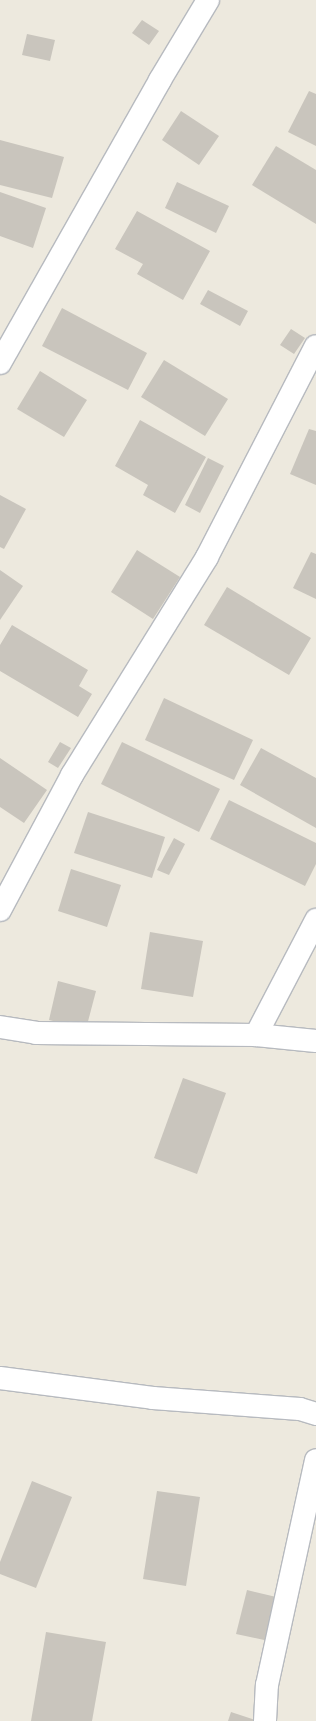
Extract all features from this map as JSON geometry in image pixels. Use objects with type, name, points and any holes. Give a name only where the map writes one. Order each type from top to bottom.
[{"type":"street","points":[[0,363],[160,80],[208,0]]},
{"type":"street","points":[[0,910],[72,775],[207,557],[316,346]]},
{"type":"street","points":[[256,1035],[316,920]]},
{"type":"street","points":[[0,1027],[36,1033],[256,1035],[316,1041]]},
{"type":"street","points":[[0,1378],[153,1398],[300,1409],[316,1414]]},
{"type":"street","points":[[264,1721],[267,1685],[316,1460]]},
{"type":"building","points":[[142,20],[159,31],[149,45],[132,33]]},
{"type":"building","points":[[27,34],[55,40],[50,61],[22,55]]},
{"type":"building","points":[[309,91],[316,94],[316,146],[288,132]]},
{"type":"building","points":[[181,111],[219,136],[199,165],[162,140]]},
{"type":"building","points":[[0,140],[64,157],[52,198],[0,185]]},
{"type":"building","points":[[276,146],[316,170],[316,224],[252,185]]},
{"type":"building","points":[[177,182],[229,206],[216,233],[165,208]]},
{"type":"building","points":[[0,192],[46,208],[33,248],[0,236]]},
{"type":"building","points":[[137,211],[210,251],[183,300],[137,274],[143,264],[115,249]]},
{"type":"building","points":[[208,290],[248,311],[240,326],[200,304]]},
{"type":"building","points":[[62,308],[147,353],[128,390],[42,346]]},
{"type":"building","points":[[291,329],[305,338],[294,354],[280,345]]},
{"type":"building","points":[[164,360],[228,399],[205,436],[141,397]]},
{"type":"building","points":[[40,371],[87,400],[64,437],[17,409]]},
{"type":"building","points":[[140,420],[206,457],[175,513],[143,495],[148,485],[115,466]]},
{"type":"building","points":[[309,429],[316,431],[316,485],[290,474]]},
{"type":"building","points":[[208,458],[224,466],[200,513],[185,505]]},
{"type":"building","points":[[0,495],[26,509],[4,549],[0,547]]},
{"type":"building","points":[[137,550],[180,577],[153,619],[111,592]]},
{"type":"building","points":[[311,552],[316,554],[316,599],[293,588]]},
{"type":"building","points":[[0,570],[23,586],[0,620]]},
{"type":"building","points":[[227,587],[311,638],[289,675],[204,625]]},
{"type":"building","points":[[12,625],[88,670],[79,686],[92,694],[78,717],[0,671],[0,645]]},
{"type":"building","points":[[164,698],[253,740],[234,780],[145,740]]},
{"type":"building","points":[[60,742],[71,748],[58,768],[48,762]]},
{"type":"building","points":[[122,742],[220,789],[199,832],[101,784]]},
{"type":"building","points":[[261,748],[316,778],[316,828],[240,785]]},
{"type":"building","points":[[0,758],[47,790],[24,823],[0,807]]},
{"type":"building","points":[[229,800],[316,843],[316,864],[305,886],[210,839]]},
{"type":"building","points":[[88,812],[165,837],[152,878],[74,853]]},
{"type":"building","points":[[174,838],[185,844],[169,875],[157,870]]},
{"type":"building","points":[[71,869],[121,885],[107,927],[58,911]]},
{"type":"building","points":[[150,932],[203,941],[193,997],[141,989]]},
{"type":"building","points":[[58,981],[96,991],[86,1029],[49,1020]]},
{"type":"building","points":[[183,1078],[226,1093],[197,1174],[154,1158]]},
{"type":"building","points":[[32,1481],[72,1497],[36,1588],[0,1574],[0,1562]]},
{"type":"building","points":[[157,1491],[200,1497],[186,1586],[143,1579]]},
{"type":"building","points":[[247,1590],[289,1600],[278,1643],[236,1634]]},
{"type":"building","points":[[46,1632],[106,1642],[92,1721],[31,1721]]},
{"type":"building","points":[[231,1712],[258,1721],[228,1721]]}]
